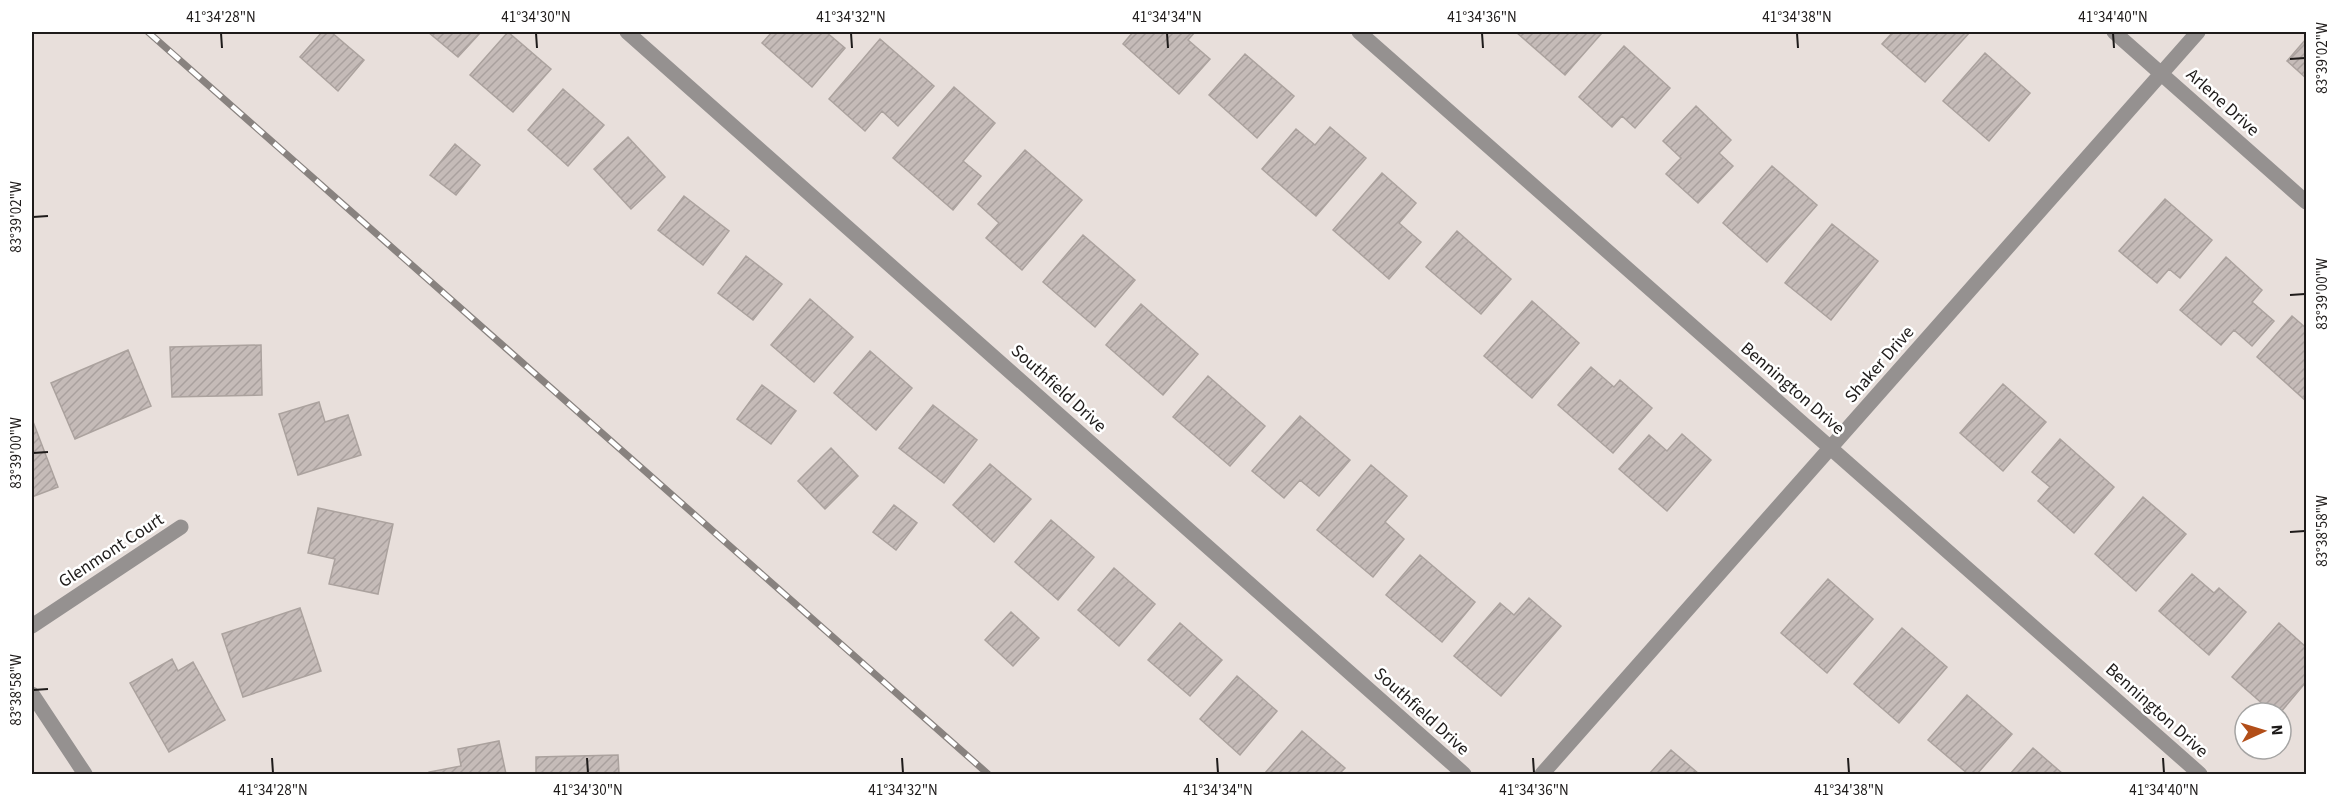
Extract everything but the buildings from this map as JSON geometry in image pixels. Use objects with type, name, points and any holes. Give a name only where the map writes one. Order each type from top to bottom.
[{"type":"street","name":"Southfield Drive","points":[[627,32],[1464,774]]},
{"type":"street","name":"Bennington Drive","points":[[1359,32],[2200,774]]},
{"type":"street","name":"Arlene Drive","points":[[2114,32],[2307,202]]},
{"type":"street","name":"Shaker Drive","points":[[1542,774],[2198,32]]},
{"type":"street","name":"Glenmont Court","points":[[32,626],[181,527]]},
{"type":"street","points":[[32,694],[85,774]]},
{"type":"railway","points":[[148,32],[988,774]]}]
